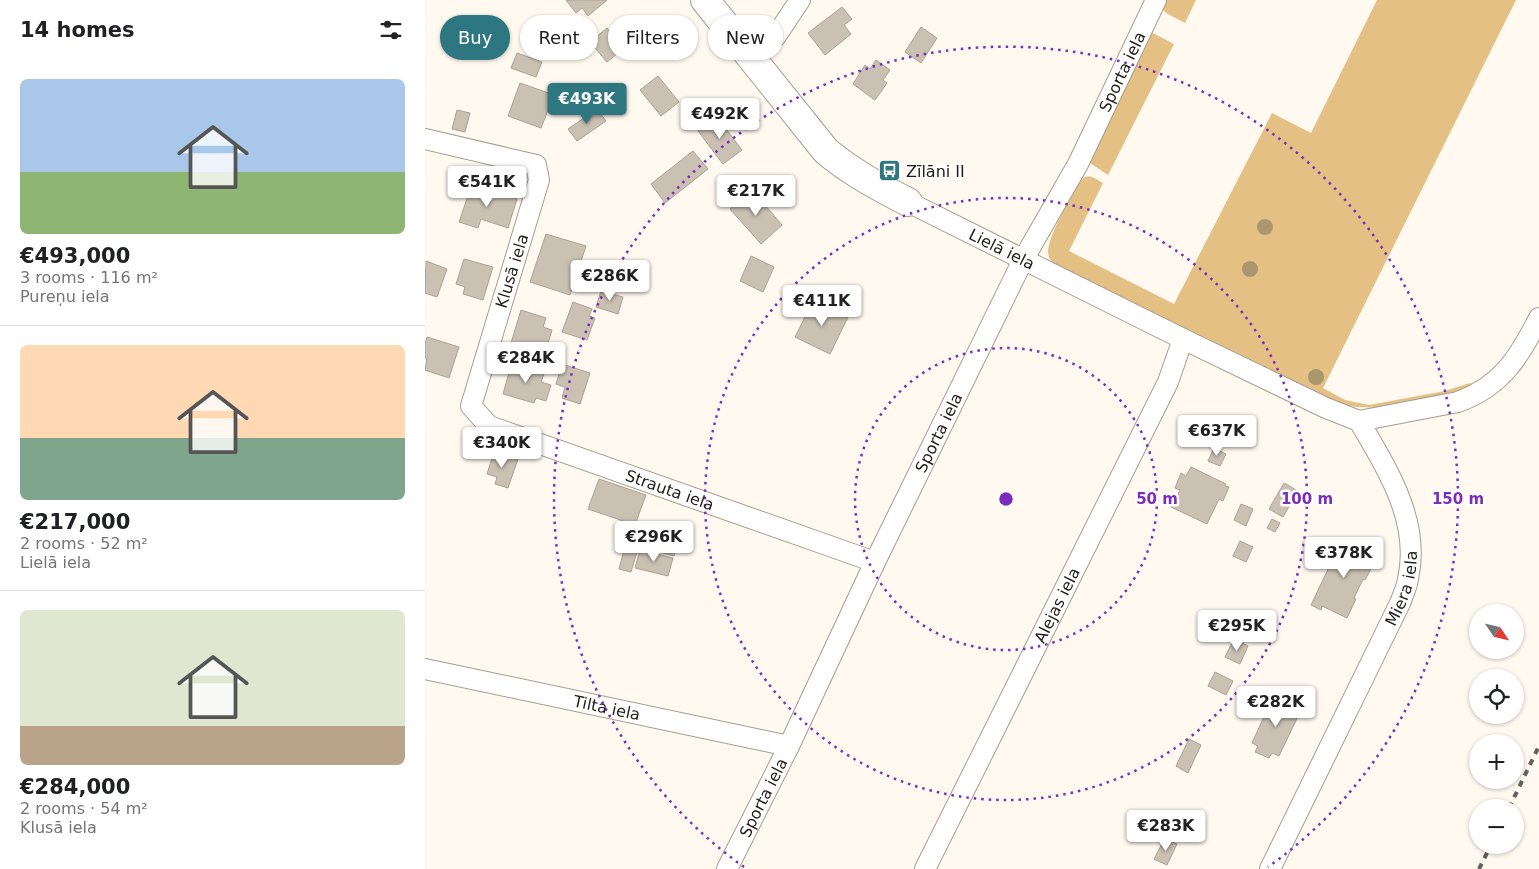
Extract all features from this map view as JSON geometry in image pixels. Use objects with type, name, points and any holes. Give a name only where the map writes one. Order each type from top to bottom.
[{"type":"street","name":"Lielā iela","points":[[705,0],[717,15]]},
{"type":"street","points":[[783,26],[801,0]]},
{"type":"street","name":"Sporta iela","points":[[727,869],[789,746],[875,562],[1023,260],[1078,164],[1156,0]]},
{"type":"street","name":"Lielā iela","points":[[755,60],[826,151],[865,179],[1183,339],[1326,408],[1359,421]]},
{"type":"street","name":"Klusā iela","points":[[425,139],[536,164],[539,180],[471,406]]},
{"type":"street","points":[[1359,421],[1458,402],[1473,397],[1489,388],[1518,357],[1539,318]]},
{"type":"street","name":"Alejas iela","points":[[925,869],[1167,382],[1183,339]]},
{"type":"street","name":"Strauta iela","points":[[471,406],[489,426],[875,562]]},
{"type":"street","name":"Miera iela","points":[[1270,869],[1401,601],[1408,580],[1411,543],[1405,512],[1388,470],[1359,421]]},
{"type":"street","name":"Tilta iela","points":[[425,669],[789,746]]},
{"type":"shaded area","points":[[1162,0],[1196,0],[1185,23],[1166,13],[1161,8]]},
{"type":"shaded area","points":[[1377,0],[1516,0],[1323,388],[1345,400],[1369,405],[1445,391],[1470,383],[1479,386],[1466,392],[1403,405],[1355,407],[1339,404],[1054,264],[1049,258],[1048,251],[1053,232],[1077,186],[1083,178],[1092,177],[1103,183],[1069,251],[1174,304],[1272,113],[1311,133]]},
{"type":"shaded area","points":[[1149,31],[1174,44],[1108,175],[1090,163],[1089,154]]},
{"type":"building","points":[[566,0],[607,0],[589,15],[582,8],[576,13]]},
{"type":"building","points":[[842,7],[852,19],[844,25],[851,34],[825,55],[808,33]]},
{"type":"building","points":[[921,27],[937,38],[921,63],[905,52]]},
{"type":"building","points":[[607,28],[608,29],[609,60],[607,62],[598,51],[598,35]]},
{"type":"building","points":[[517,53],[520,54],[520,60],[542,62],[536,77],[511,68]]},
{"type":"building","points":[[876,60],[890,70],[883,80],[887,83],[875,100],[853,84],[865,65],[870,69]]},
{"type":"building","points":[[658,76],[679,102],[661,116],[640,90]]},
{"type":"building","points":[[520,83],[554,95],[541,128],[508,116]]},
{"type":"building","points":[[597,109],[606,121],[577,141],[568,129]]},
{"type":"building","points":[[457,110],[470,113],[465,132],[452,129]]},
{"type":"building","points":[[717,117],[742,150],[723,164],[698,131]]},
{"type":"building","points":[[693,151],[708,169],[665,203],[651,184]]},
{"type":"building","points":[[472,184],[517,199],[508,228],[481,219],[478,228],[459,222]]},
{"type":"building","points":[[752,190],[782,225],[761,244],[730,209]]},
{"type":"building","points":[[546,234],[586,246],[570,295],[530,282]]},
{"type":"building","points":[[751,256],[774,267],[763,292],[740,281]]},
{"type":"building","points":[[464,259],[493,267],[483,300],[463,294],[465,287],[456,284]]},
{"type":"building","points":[[426,261],[447,269],[437,297],[425,293]]},
{"type":"building","points":[[601,291],[623,297],[618,314],[596,307]]},
{"type":"building","points":[[813,301],[848,317],[830,354],[795,337]]},
{"type":"building","points":[[573,302],[592,309],[589,316],[595,318],[587,340],[562,332]]},
{"type":"building","points":[[521,310],[546,318],[543,327],[552,330],[545,353],[511,343]]},
{"type":"building","points":[[427,337],[459,347],[449,378],[425,370],[427,358],[425,358],[425,344]]},
{"type":"building","points":[[512,362],[545,371],[541,382],[551,385],[546,401],[536,398],[534,403],[503,394]]},
{"type":"building","points":[[562,364],[590,373],[580,404],[562,398],[565,387],[556,384]]},
{"type":"building","points":[[1214,448],[1226,454],[1220,466],[1208,461]]},
{"type":"building","points":[[494,452],[518,459],[508,488],[495,484],[497,477],[487,474]]},
{"type":"building","points":[[1191,467],[1229,487],[1223,501],[1219,499],[1207,524],[1171,507],[1180,490],[1175,488],[1181,473],[1186,476]]},
{"type":"building","points":[[599,479],[646,495],[635,525],[588,509]]},
{"type":"building","points":[[1284,483],[1298,491],[1283,517],[1269,509]]},
{"type":"building","points":[[1241,504],[1253,509],[1246,526],[1234,520]]},
{"type":"building","points":[[1272,519],[1280,523],[1275,532],[1267,528]]},
{"type":"building","points":[[645,533],[678,541],[674,556],[641,547]]},
{"type":"building","points":[[628,535],[641,539],[631,572],[619,569]]},
{"type":"building","points":[[1342,540],[1357,547],[1360,541],[1367,544],[1364,551],[1377,557],[1365,580],[1363,579],[1347,618],[1322,606],[1321,610],[1311,605]]},
{"type":"building","points":[[1240,541],[1253,547],[1246,562],[1233,556]]},
{"type":"building","points":[[640,550],[673,558],[668,576],[635,568]]},
{"type":"building","points":[[1234,639],[1248,646],[1240,664],[1225,657]]},
{"type":"building","points":[[1215,672],[1233,681],[1226,695],[1208,686]]},
{"type":"building","points":[[1273,697],[1301,710],[1279,756],[1272,753],[1269,758],[1255,752],[1258,746],[1252,743]]},
{"type":"building","points":[[1189,739],[1201,745],[1188,773],[1176,766]]},
{"type":"building","points":[[1165,838],[1177,844],[1167,865],[1154,859]]},
{"type":"railway","points":[[1513,799],[1539,746]]},
{"type":"railway","points":[[1479,869],[1486,854]]},
{"type":"place","name":"Zīlāni II","points":[[890,171]]}]
